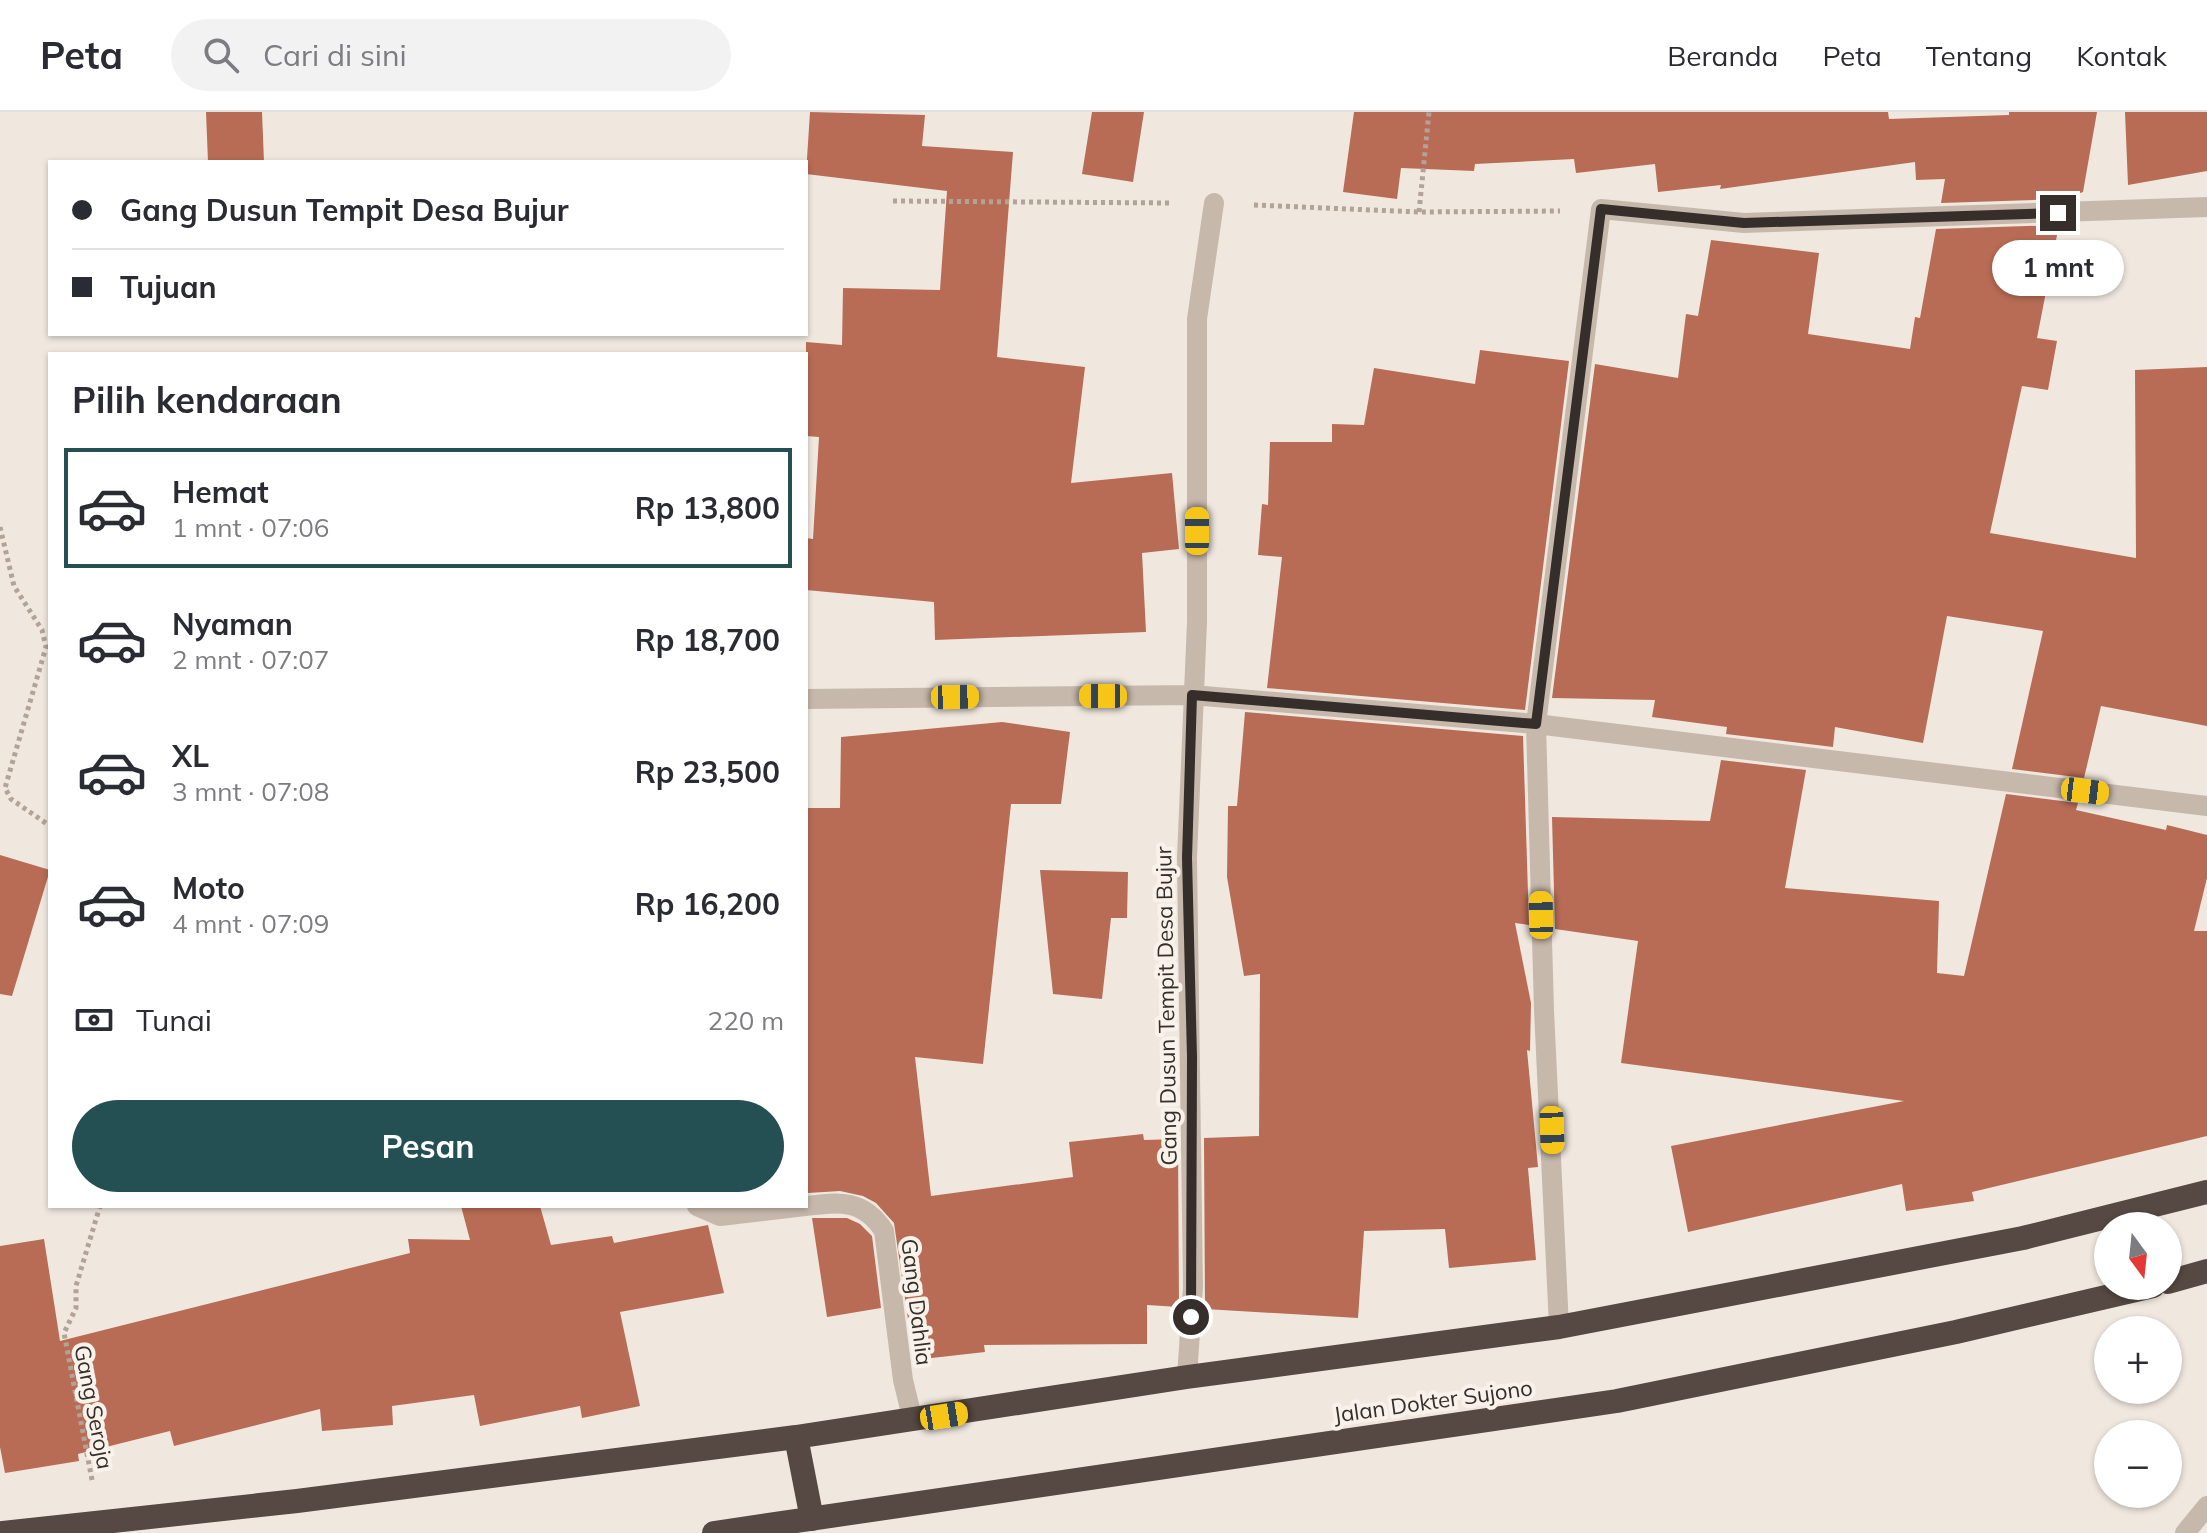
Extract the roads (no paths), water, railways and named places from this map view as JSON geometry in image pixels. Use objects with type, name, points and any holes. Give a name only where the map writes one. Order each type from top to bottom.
[{"type":"highway","points":[[3,1533],[100,1524],[796,1437],[1187,1377],[1559,1327],[2023,1238],[2207,1192]]},
{"type":"highway","points":[[2182,1278],[2207,1271]]},
{"type":"highway","name":"Jalan Dokter Sujono","points":[[714,1533],[1617,1401],[1956,1332],[2094,1300]]},
{"type":"highway","points":[[796,1437],[812,1519]]},
{"type":"street","name":"Gang Dusun Tempit Desa Bujur","points":[[1187,1377],[1193,1287],[1187,858],[1197,622],[1197,319],[1214,203]]},
{"type":"street","points":[[1559,1327],[1544,1010],[1536,724],[1601,209],[1744,223],[2207,207]]},
{"type":"street","points":[[808,699],[1192,695],[1536,724],[2207,806]]},
{"type":"street","name":"Gang Dahlia","points":[[808,1206],[853,1203],[874,1216],[884,1231],[903,1380],[913,1421]]},
{"type":"street","name":"Gang Dahlia","points":[[702,1208],[720,1216],[788,1208]]},
{"type":"street","points":[[2185,1533],[2207,1506]]}]
